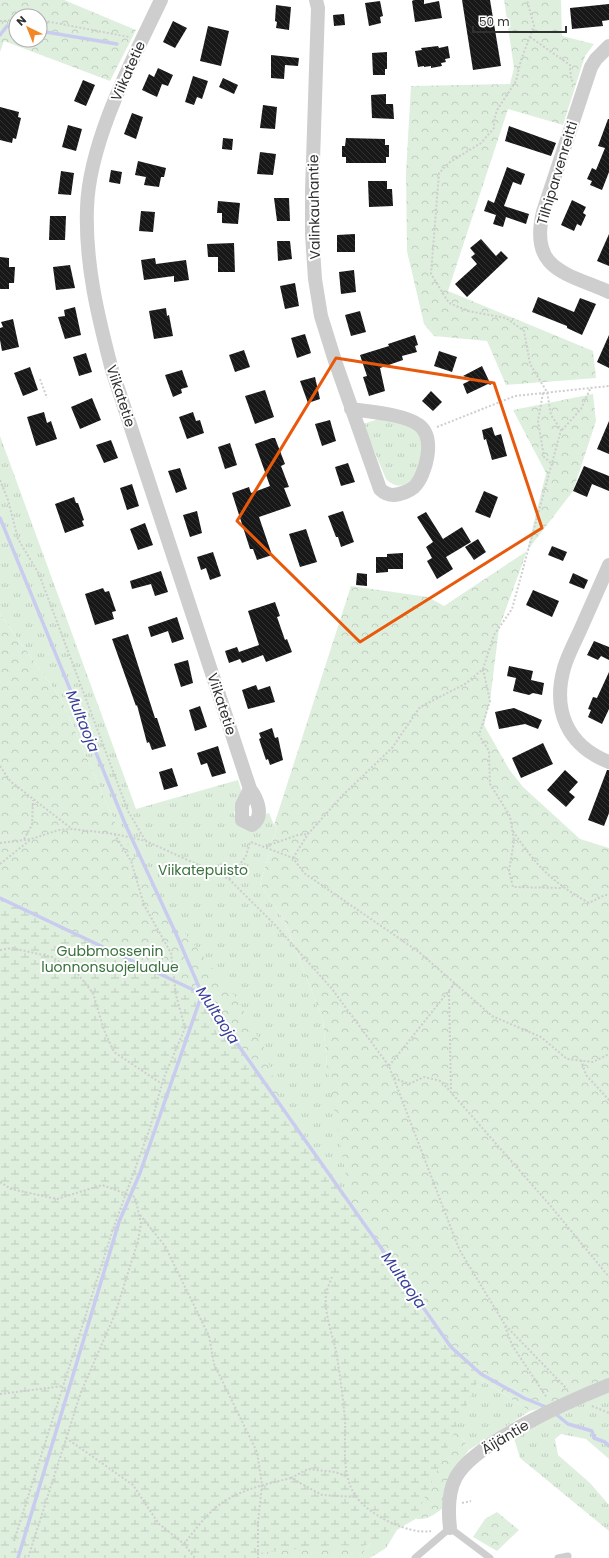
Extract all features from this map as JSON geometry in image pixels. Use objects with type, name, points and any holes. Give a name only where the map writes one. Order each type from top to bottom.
[{"type":"street","name":"Viikatetie","points":[[161,0],[125,74],[107,120],[94,162],[87,207],[90,272],[101,329],[112,370],[250,789],[241,812],[242,820],[252,825]]},
{"type":"street","name":"Valinkauhantie","points":[[316,0],[318,8],[312,191],[312,234],[316,279],[321,316],[351,409],[380,490],[390,495],[402,494],[413,488],[419,480],[427,460],[428,448],[425,432]]},
{"type":"street","name":"Tilhiparvenreitti","points":[[609,46],[596,59],[584,88],[543,212],[539,233],[540,246],[545,258],[556,268],[609,292]]},
{"type":"street","points":[[351,409],[407,419],[420,426],[425,432]]},
{"type":"street","points":[[609,565],[564,667],[560,692],[562,713],[571,734],[588,752],[609,762]]},
{"type":"street","name":"Äijäntie","points":[[450,1528],[448,1511],[451,1494],[456,1477],[464,1466],[489,1445],[554,1410],[609,1385]]},
{"type":"lane","points":[[416,1558],[450,1528],[490,1558]]},
{"type":"lane","points":[[558,1558],[568,1556]]},
{"type":"path","points":[[527,0],[534,26],[521,60],[516,81],[497,110],[494,120],[494,128],[481,143],[450,162],[438,173],[431,274],[449,303],[468,311],[506,318],[524,331],[530,364],[547,392],[551,415],[561,430]]},
{"type":"path","points":[[48,22],[142,40]]},
{"type":"path","points":[[530,38],[570,65],[571,80],[584,88]]},
{"type":"path","points":[[40,379],[47,398]]},
{"type":"path","points":[[425,432],[510,398],[547,392],[609,386]]},
{"type":"path","points":[[562,888],[513,887],[509,871],[514,841],[510,816],[490,784],[489,751],[479,735],[490,701],[483,669],[494,635],[512,609],[553,465],[561,430],[581,409],[591,387]]},
{"type":"path","points":[[543,393],[538,421],[544,457],[553,465]]},
{"type":"path","points":[[0,480],[8,500],[18,539],[39,574],[128,811],[146,841]]},
{"type":"path","points":[[293,858],[308,834],[343,795],[392,748],[420,707],[465,684],[483,669]]},
{"type":"path","points":[[0,766],[10,781],[72,829]]},
{"type":"path","points":[[24,839],[32,825],[33,800]]},
{"type":"path","points":[[229,879],[246,856],[250,842],[252,825]]},
{"type":"path","points":[[0,843],[31,839],[59,830],[72,829],[128,836],[139,838],[229,879],[276,926],[332,989],[389,1066],[459,1249],[504,1323],[558,1382],[579,1398],[609,1413]]},
{"type":"path","points":[[512,830],[530,858],[562,888],[589,903],[605,895],[609,895]]},
{"type":"path","points":[[14,1541],[113,1229],[150,1128],[162,1084],[185,1028],[176,995],[171,954],[144,905],[130,861],[115,834]]},
{"type":"path","points":[[265,847],[298,835],[308,834]]},
{"type":"path","points":[[0,864],[31,839]]},
{"type":"path","points":[[250,842],[293,858],[304,873],[419,952],[492,1016],[541,1037],[567,1059],[593,1062],[609,1054]]},
{"type":"path","points":[[0,950],[12,948],[52,957],[77,974],[93,993],[104,1030],[114,1052],[162,1084]]},
{"type":"path","points":[[389,1066],[455,983]]},
{"type":"path","points":[[449,991],[451,1092]]},
{"type":"path","points":[[581,1060],[586,1075],[609,1100]]},
{"type":"path","points":[[393,1078],[410,1084],[424,1077],[441,1081],[549,1204],[609,1277]]},
{"type":"path","points":[[0,1182],[11,1189],[57,1199],[102,1185],[135,1197],[141,1224],[138,1241],[115,1314],[80,1392],[28,1558]]},
{"type":"path","points":[[139,1214],[165,1246],[209,1336],[214,1364],[256,1452],[262,1485],[258,1522],[258,1558]]},
{"type":"path","points":[[332,1277],[326,1294],[328,1318],[336,1350],[345,1419],[346,1476],[357,1497],[368,1510],[392,1523],[423,1532],[450,1528]]},
{"type":"path","points":[[504,1323],[512,1345],[554,1410]]},
{"type":"path","points":[[0,1394],[63,1386]]},
{"type":"path","points":[[66,1438],[133,1484],[159,1524],[184,1544],[195,1558]]},
{"type":"path","points":[[184,1544],[221,1503],[246,1490],[290,1478],[308,1469],[336,1472],[346,1476]]},
{"type":"path","points":[[290,1478],[322,1495],[357,1497]]},
{"type":"highlighted area","points":[[336,358],[494,383],[542,528],[360,642],[237,521]]},
{"type":"green space","points":[[0,0],[64,0],[136,30],[110,81],[23,48],[48,48],[48,8],[8,8],[8,43],[4,41],[0,52]]},
{"type":"green space","points":[[504,0],[561,0],[562,36],[594,44],[585,56],[563,125],[508,109],[448,291],[593,351],[596,378],[506,385],[487,341],[434,336],[424,324],[407,251],[406,173],[411,86],[510,84],[514,68]]},
{"type":"green space","points":[[593,394],[596,421],[573,491],[527,551],[546,473],[513,410]]},
{"type":"green space","points":[[382,418],[401,422],[414,428],[421,439],[421,461],[411,480],[404,485],[395,485],[386,479],[363,424]]},
{"type":"green space","points":[[0,436],[136,809],[238,780],[242,793],[234,813],[238,823],[269,813],[274,825],[277,827],[260,884],[284,920],[323,1020],[327,1066],[471,1373],[530,1411],[469,1450],[461,1435],[415,1519],[397,1530],[386,1548],[370,1558],[359,1558],[371,1543],[0,1558],[128,847],[114,820],[61,699],[0,614]]},
{"type":"green space","points":[[527,551],[499,628],[490,701],[484,725],[509,769],[523,787],[580,839],[609,848],[609,1381],[546,1407],[530,1411],[471,1373],[357,1242],[327,1066],[323,1020],[284,920],[260,884],[277,827],[274,825],[351,586],[428,597],[444,606]]},
{"type":"green space","name":"Gubbmossenin luonnonsuojelualue","points":[[0,614],[61,699],[114,820],[145,876],[172,917],[237,999],[264,1048],[295,1150],[367,1519],[371,1543],[359,1558],[0,1558]]},
{"type":"green space","name":"Gubbmossenin luonnonsuojelualue","points":[[2,899],[202,994],[451,1347],[481,1374],[415,1519],[371,1543],[362,1546],[334,1545],[259,1553],[247,1558],[0,1558],[0,902]]},
{"type":"green space","points":[[609,1391],[609,1459],[586,1439],[561,1434],[555,1439],[558,1455],[590,1483],[609,1505],[609,1531],[520,1458],[513,1435]]},
{"type":"green space","points":[[434,1402],[461,1435],[469,1450],[451,1477],[445,1492],[443,1508],[432,1516],[418,1519],[400,1514]]},
{"type":"green space","points":[[497,1512],[519,1530],[497,1551],[473,1537],[485,1519]]},
{"type":"building","points":[[424,0],[424,4],[439,1],[442,18],[415,22],[412,1]]},
{"type":"building","points":[[462,0],[490,0],[501,66],[473,70]]},
{"type":"building","points":[[380,1],[383,16],[380,17],[381,23],[369,26],[365,3]]},
{"type":"building","points":[[609,4],[609,20],[602,21],[603,26],[572,29],[570,8]]},
{"type":"building","points":[[276,5],[291,7],[289,30],[276,28]]},
{"type":"building","points":[[344,14],[345,25],[334,26],[333,15]]},
{"type":"building","points":[[173,21],[187,28],[175,48],[163,42]]},
{"type":"building","points":[[208,26],[229,31],[221,66],[200,61]]},
{"type":"building","points":[[438,46],[439,48],[448,46],[450,58],[445,59],[446,62],[441,63],[442,66],[431,68],[431,66],[418,67],[415,51],[422,50],[421,48]]},
{"type":"building","points":[[387,52],[387,69],[385,69],[385,75],[373,75],[372,53]]},
{"type":"building","points":[[271,55],[299,58],[298,66],[285,65],[284,79],[271,78]]},
{"type":"building","points":[[158,68],[173,75],[168,86],[162,84],[157,97],[142,90],[149,74],[154,77]]},
{"type":"building","points":[[193,76],[208,81],[202,99],[197,97],[194,105],[185,102]]},
{"type":"building","points":[[223,78],[238,85],[234,94],[219,87]]},
{"type":"building","points":[[83,80],[95,85],[86,106],[74,101]]},
{"type":"building","points":[[386,94],[386,104],[393,104],[394,119],[372,118],[371,95]]},
{"type":"building","points":[[263,105],[277,107],[275,129],[260,128]]},
{"type":"building","points":[[0,107],[19,112],[18,117],[21,118],[16,139],[13,138],[12,143],[0,140]]},
{"type":"building","points":[[132,113],[143,117],[136,139],[124,134]]},
{"type":"building","points":[[608,119],[609,172],[602,190],[590,185],[592,181],[587,179],[592,168],[596,170],[605,148],[598,146]]},
{"type":"building","points":[[68,125],[82,129],[76,151],[62,147]]},
{"type":"building","points":[[509,126],[556,143],[551,156],[505,141]]},
{"type":"building","points":[[223,138],[233,139],[232,150],[222,149]]},
{"type":"building","points":[[346,138],[385,139],[385,145],[389,145],[389,157],[386,157],[386,163],[346,163],[346,157],[342,157],[342,146],[345,146]]},
{"type":"building","points":[[260,152],[276,154],[273,175],[257,174]]},
{"type":"building","points":[[138,161],[166,168],[164,177],[161,177],[159,187],[144,185],[146,177],[135,175]]},
{"type":"building","points":[[507,167],[525,174],[521,185],[513,182],[504,206],[529,214],[526,224],[506,217],[503,227],[493,224],[496,215],[484,211],[488,200],[494,203]]},
{"type":"building","points":[[111,170],[122,172],[120,184],[109,182]]},
{"type":"building","points":[[61,171],[74,173],[71,195],[58,194]]},
{"type":"building","points":[[368,181],[387,181],[387,189],[392,189],[393,206],[369,207]]},
{"type":"building","points":[[274,198],[289,198],[290,221],[277,221]]},
{"type":"building","points":[[572,200],[586,207],[583,213],[586,215],[581,226],[577,224],[574,231],[561,225]]},
{"type":"building","points":[[218,201],[240,203],[238,224],[222,223],[222,213],[217,213]]},
{"type":"building","points":[[141,211],[155,212],[153,232],[139,231]]},
{"type":"building","points":[[50,216],[66,216],[65,240],[49,240]]},
{"type":"building","points":[[355,234],[355,252],[337,252],[337,235]]},
{"type":"building","points":[[609,234],[609,266],[597,261]]},
{"type":"building","points":[[481,239],[496,256],[501,251],[508,258],[467,297],[455,284],[477,264],[471,257],[475,254],[470,248]]},
{"type":"building","points":[[277,241],[290,241],[292,259],[278,261]]},
{"type":"building","points":[[234,243],[235,272],[218,272],[218,257],[208,257],[207,244]]},
{"type":"building","points":[[0,257],[9,258],[9,267],[15,267],[14,283],[9,283],[9,289],[0,289]]},
{"type":"building","points":[[155,258],[156,264],[186,260],[189,280],[174,282],[174,276],[144,280],[141,260]]},
{"type":"building","points":[[70,265],[75,288],[56,290],[53,267]]},
{"type":"building","points":[[354,270],[356,292],[341,294],[339,272]]},
{"type":"building","points":[[295,283],[299,306],[285,309],[280,286]]},
{"type":"building","points":[[538,297],[574,312],[580,298],[596,304],[582,335],[567,328],[567,326],[532,312]]},
{"type":"building","points":[[75,307],[81,335],[65,339],[58,317],[65,316],[64,310]]},
{"type":"building","points":[[166,308],[167,316],[169,315],[173,336],[154,339],[149,311]]},
{"type":"building","points":[[360,311],[366,332],[351,336],[345,315]]},
{"type":"building","points":[[13,319],[19,347],[2,351],[0,328],[3,327],[1,322]]},
{"type":"building","points":[[305,334],[311,353],[297,358],[291,338]]},
{"type":"building","points":[[415,335],[418,345],[415,346],[417,352],[402,356],[403,360],[380,368],[385,391],[369,396],[363,377],[367,376],[360,355],[389,346],[388,344]]},
{"type":"building","points":[[609,335],[609,368],[597,362]]},
{"type":"building","points":[[244,350],[250,367],[235,372],[229,355]]},
{"type":"building","points":[[439,351],[457,357],[452,372],[434,366]]},
{"type":"building","points":[[86,353],[92,372],[79,376],[73,357]]},
{"type":"building","points":[[482,366],[491,385],[488,384],[467,394],[463,384],[473,379],[463,376]]},
{"type":"building","points":[[30,367],[38,390],[23,396],[14,373]]},
{"type":"building","points":[[182,370],[188,387],[181,389],[182,393],[173,397],[165,375]]},
{"type":"building","points":[[315,377],[320,399],[308,403],[300,381]]},
{"type":"building","points":[[265,390],[274,417],[255,424],[245,396]]},
{"type":"building","points":[[431,391],[442,402],[433,411],[422,401]]},
{"type":"building","points":[[92,398],[101,420],[80,429],[71,407]]},
{"type":"building","points":[[44,412],[47,423],[51,421],[57,439],[36,446],[27,417]]},
{"type":"building","points":[[193,412],[196,421],[200,420],[204,433],[187,439],[179,417]]},
{"type":"building","points":[[330,420],[336,441],[322,446],[315,424]]},
{"type":"building","points":[[609,421],[609,454],[597,449]]},
{"type":"building","points":[[492,427],[495,436],[501,434],[507,456],[492,460],[486,439],[484,440],[482,430]]},
{"type":"building","points":[[275,438],[285,464],[281,466],[289,487],[284,488],[291,506],[259,517],[272,555],[257,560],[253,549],[250,549],[232,493],[249,487],[251,493],[270,486],[255,444]]},
{"type":"building","points":[[111,440],[118,458],[104,463],[96,445]]},
{"type":"building","points":[[230,443],[237,465],[225,469],[218,447]]},
{"type":"building","points":[[348,463],[355,482],[341,486],[335,467]]},
{"type":"building","points":[[584,466],[609,476],[609,491],[592,484],[587,497],[573,491]]},
{"type":"building","points":[[180,468],[187,489],[176,493],[168,471]]},
{"type":"building","points":[[132,484],[139,506],[127,510],[120,488]]},
{"type":"building","points":[[484,491],[498,497],[490,518],[475,512]]},
{"type":"building","points":[[74,497],[76,503],[78,503],[84,520],[82,521],[84,526],[65,533],[55,504]]},
{"type":"building","points":[[197,511],[202,533],[190,537],[183,515]]},
{"type":"building","points":[[343,511],[354,542],[341,547],[328,516]]},
{"type":"building","points":[[426,512],[443,539],[462,527],[471,542],[446,557],[453,569],[437,579],[427,561],[432,558],[426,547],[433,542],[417,517]]},
{"type":"building","points":[[145,523],[153,545],[138,550],[130,529]]},
{"type":"building","points":[[306,529],[317,562],[300,567],[289,534]]},
{"type":"building","points":[[478,539],[486,552],[474,560],[465,547]]},
{"type":"building","points":[[552,546],[567,552],[563,561],[548,555]]},
{"type":"building","points":[[213,552],[221,576],[210,580],[206,568],[201,570],[197,557]]},
{"type":"building","points":[[403,553],[403,569],[388,569],[388,572],[376,573],[376,557],[387,557],[387,554]]},
{"type":"building","points":[[161,571],[168,592],[155,596],[151,584],[132,589],[130,581]]},
{"type":"building","points":[[357,573],[367,574],[367,586],[356,585]]},
{"type":"building","points":[[573,573],[588,580],[584,589],[569,583]]},
{"type":"building","points":[[103,588],[105,592],[109,591],[116,611],[112,612],[114,619],[95,625],[85,594]]},
{"type":"building","points":[[533,590],[559,601],[552,617],[526,605]]},
{"type":"building","points":[[275,602],[280,616],[277,617],[285,640],[287,639],[292,652],[266,662],[263,655],[242,663],[240,659],[229,663],[225,651],[237,647],[239,652],[259,645],[248,611]]},
{"type":"building","points":[[177,617],[184,639],[172,643],[168,631],[151,637],[148,627]]},
{"type":"building","points":[[128,634],[155,718],[157,718],[166,746],[152,750],[149,742],[147,743],[137,705],[136,706],[112,639]]},
{"type":"building","points":[[594,641],[609,647],[609,660],[601,656],[598,660],[587,655]]},
{"type":"building","points":[[188,660],[193,683],[181,687],[174,664]]},
{"type":"building","points":[[509,666],[533,671],[531,680],[544,683],[542,695],[533,693],[529,695],[513,691],[516,678],[507,676]]},
{"type":"building","points":[[609,672],[609,709],[602,724],[588,717],[591,710],[588,709],[593,697],[597,698]]},
{"type":"building","points":[[256,685],[258,690],[270,686],[275,702],[248,709],[242,690]]},
{"type":"building","points":[[200,706],[207,727],[195,731],[189,710]]},
{"type":"building","points":[[514,708],[542,720],[538,729],[525,724],[499,729],[495,712]]},
{"type":"building","points":[[272,728],[275,738],[278,737],[283,760],[270,765],[268,759],[266,760],[259,739],[261,738],[259,733]]},
{"type":"building","points":[[543,743],[553,764],[521,778],[512,758]]},
{"type":"building","points":[[218,746],[226,773],[212,777],[207,763],[201,765],[197,753]]},
{"type":"building","points":[[172,768],[178,786],[164,790],[159,772]]},
{"type":"building","points":[[565,770],[578,782],[569,792],[575,797],[566,807],[547,790]]},
{"type":"building","points":[[607,770],[609,770],[609,813],[604,826],[588,820]]},
{"type":"waterway","points":[[0,35],[8,26]]},
{"type":"waterway","points":[[48,32],[117,44]]},
{"type":"waterway","name":"Multaoja","points":[[0,518],[126,826],[202,994],[451,1347],[481,1374],[524,1398],[546,1407]]},
{"type":"waterway","points":[[0,898],[202,994],[140,1173],[119,1222],[18,1558]]},
{"type":"waterway","name":"Multaoja","points":[[557,1415],[568,1424],[592,1431],[594,1438],[605,1442],[609,1446]]},
{"type":"park label","name":"Viikatepuisto","points":[[203,870]]}]
